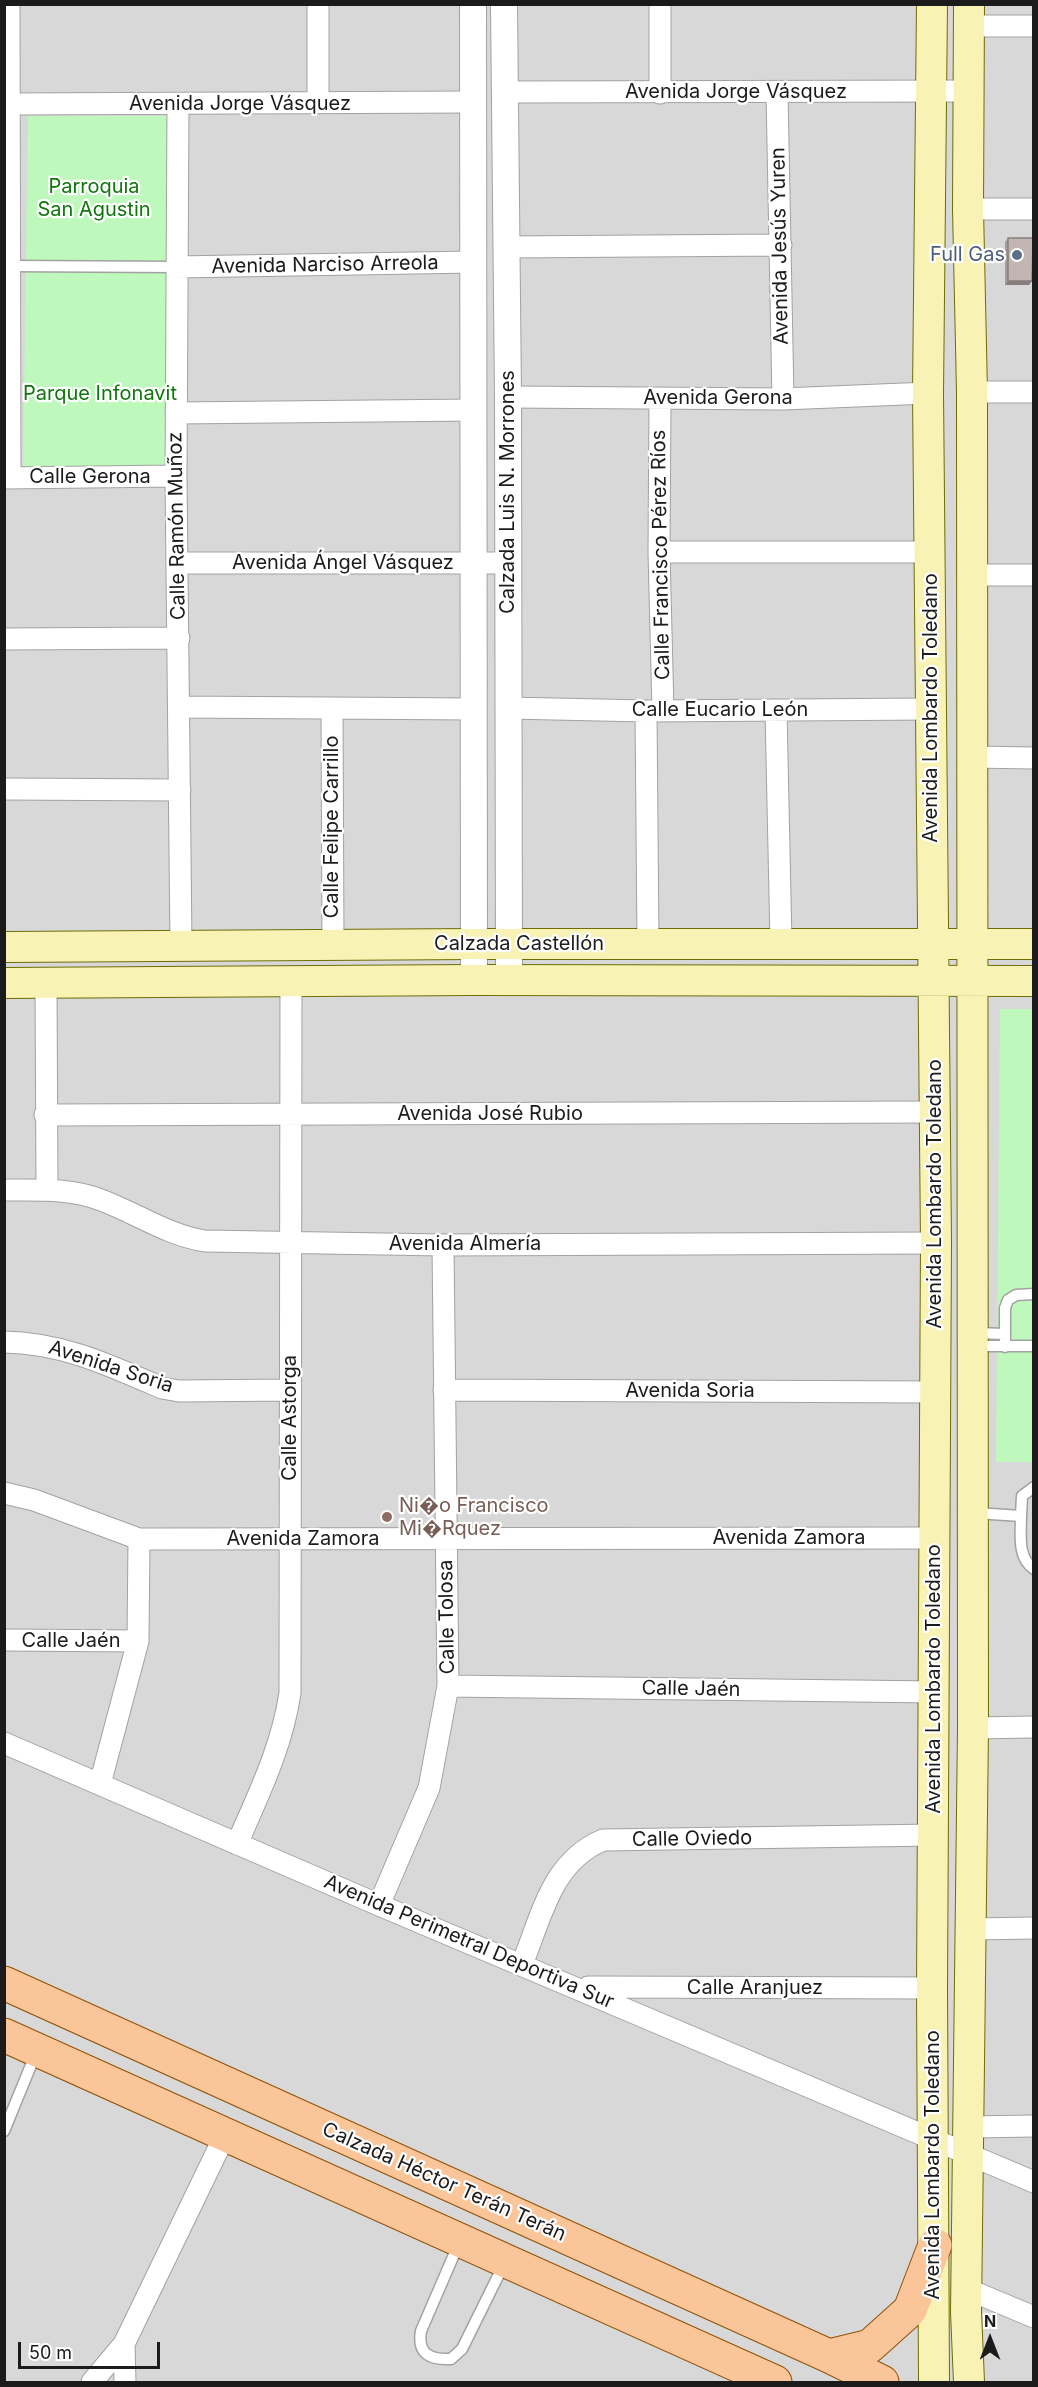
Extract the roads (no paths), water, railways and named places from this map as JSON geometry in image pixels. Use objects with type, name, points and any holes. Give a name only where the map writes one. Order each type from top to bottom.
[{"type":"main road","name":"Avenida Lombardo Toledano","points":[[932,4],[928,393],[936,1243],[932,1988],[934,2382]]},
{"type":"main road","name":"Avenida Lombardo Toledano","points":[[969,15],[968,209],[972,392],[973,1513],[967,2289],[969,2382]]},
{"type":"main road","name":"Calzada Castellón","points":[[4,947],[648,943],[1034,944]]},
{"type":"main road","name":"Calzada Castellón","points":[[4,983],[474,980],[1034,981]]},
{"type":"main road","points":[[936,1243],[940,1249],[944,1270],[948,1332],[959,1342],[972,1340]]},
{"type":"main road","points":[[935,1392],[949,1399],[956,1413],[961,1477],[973,1513]]},
{"type":"main road","points":[[935,1623],[942,1647],[946,1713],[953,1724],[973,1728]]},
{"type":"main road","name":"Calzada Héctor Terán Terán","points":[[4,1983],[882,2382]]},
{"type":"main road","points":[[4,2021],[46,2034],[155,2079],[170,2080],[183,2064]]},
{"type":"main road","points":[[4,2035],[775,2382]]},
{"type":"main road","points":[[829,2356],[870,2346],[910,2310],[935,2245]]},
{"type":"street","points":[[318,4],[318,103]]},
{"type":"street","name":"Calzada Luis N. Morrones","points":[[473,4],[474,980]]},
{"type":"street","name":"Calzada Luis N. Morrones","points":[[504,4],[508,397],[509,980]]},
{"type":"street","points":[[660,4],[660,93]]},
{"type":"street","points":[[7,478],[8,10]]},
{"type":"street","points":[[969,15],[1034,26]]},
{"type":"street","name":"Avenida Jorge Vásquez","points":[[504,92],[969,91]]},
{"type":"street","name":"Avenida Jesús Yuren","points":[[777,93],[783,399]]},
{"type":"street","name":"Avenida Jorge Vásquez","points":[[8,104],[472,102]]},
{"type":"street","name":"Calle Ramón Muñoz","points":[[178,105],[176,476],[181,946]]},
{"type":"street","points":[[968,209],[1034,209]]},
{"type":"street","points":[[506,247],[781,245]]},
{"type":"street","name":"Avenida Narciso Arreola","points":[[176,267],[474,262]]},
{"type":"street","points":[[972,392],[1034,392]]},
{"type":"street","name":"Avenida Gerona","points":[[508,397],[783,399],[928,393]]},
{"type":"street","name":"Calle Francisco Pérez Ríos","points":[[648,943],[659,552],[660,399]]},
{"type":"street","points":[[176,413],[474,411]]},
{"type":"street","name":"Calle Gerona","points":[[7,478],[176,476]]},
{"type":"street","points":[[659,552],[931,552]]},
{"type":"street","name":"Avenida Ángel Vásquez","points":[[178,563],[508,563]]},
{"type":"street","points":[[972,575],[1034,575]]},
{"type":"street","points":[[4,639],[179,638]]},
{"type":"street","points":[[179,708],[475,709]]},
{"type":"street","name":"Calle Eucario León","points":[[508,708],[654,711],[931,709]]},
{"type":"street","name":"Calle Felipe Carrillo","points":[[332,709],[333,945]]},
{"type":"street","points":[[776,710],[781,943]]},
{"type":"street","points":[[972,757],[1034,758]]},
{"type":"street","points":[[4,789],[180,790]]},
{"type":"street","name":"Calle Astorga","points":[[237,1844],[286,1724],[290,1693],[291,982]]},
{"type":"street","points":[[46,983],[47,1190]]},
{"type":"street","name":"Avenida José Rubio","points":[[45,1115],[935,1112]]},
{"type":"street","name":"Avenida Almería","points":[[4,1190],[47,1190],[83,1194],[100,1199],[192,1239],[290,1244],[443,1245],[936,1243]]},
{"type":"street","name":"Calle Tolosa","points":[[379,1905],[429,1788],[448,1686],[443,1245]]},
{"type":"street","name":"Avenida Soria","points":[[4,1342],[29,1342],[58,1347],[162,1388],[179,1391],[290,1389]]},
{"type":"street","name":"Avenida Soria","points":[[444,1390],[935,1392]]},
{"type":"street","name":"Avenida Zamora","points":[[4,1493],[34,1500],[139,1539],[933,1538]]},
{"type":"street","points":[[100,1784],[138,1641],[139,1539]]},
{"type":"street","name":"Calle Jaén","points":[[4,1640],[138,1641]]},
{"type":"street","name":"Calle Jaén","points":[[448,1686],[935,1692]]},
{"type":"street","points":[[973,1728],[1034,1726]]},
{"type":"street","name":"Avenida Perimetral Deportiva Sur","points":[[4,1743],[934,2140],[969,2141],[1034,2182]]},
{"type":"street","name":"Calle Oviedo","points":[[522,1964],[554,1884],[564,1867],[575,1856],[603,1840],[934,1835]]},
{"type":"street","points":[[971,1929],[1034,1928]]},
{"type":"street","name":"Calle Aranjuez","points":[[578,1987],[932,1988]]},
{"type":"street","points":[[969,2141],[1034,2126]]},
{"type":"street","points":[[92,2382],[124,2344],[226,2133]]},
{"type":"street","points":[[967,2289],[1034,2317]]},
{"type":"street","points":[[124,2344],[125,2382]]},
{"type":"lane","points":[[9,266],[176,267]]},
{"type":"lane","points":[[1005,1347],[1005,1308],[1008,1300],[1016,1295],[1034,1294]]},
{"type":"lane","points":[[972,1340],[1005,1334]]},
{"type":"lane","points":[[972,1340],[1005,1347],[1034,1346]]},
{"type":"lane","points":[[1034,1487],[1022,1496],[1021,1516],[1022,1554],[1027,1565],[1034,1569]]},
{"type":"lane","points":[[973,1513],[1021,1516]]},
{"type":"lane","points":[[1021,1530],[1034,1530]]},
{"type":"lane","points":[[4,2131],[37,2049]]},
{"type":"lane","points":[[460,2240],[421,2331],[419,2343],[423,2352],[438,2360],[451,2359],[462,2349],[506,2261]]},
{"type":"place","name":"Full Gas","points":[[1017,255]]},
{"type":"place","name":"Ni�o Francisco Mi�Rquez","points":[[387,1517]]},
{"type":"park label","name":"Parroquia San Agustin","points":[[94,198]]},
{"type":"park label","name":"Parque Infonavit","points":[[100,394]]}]
